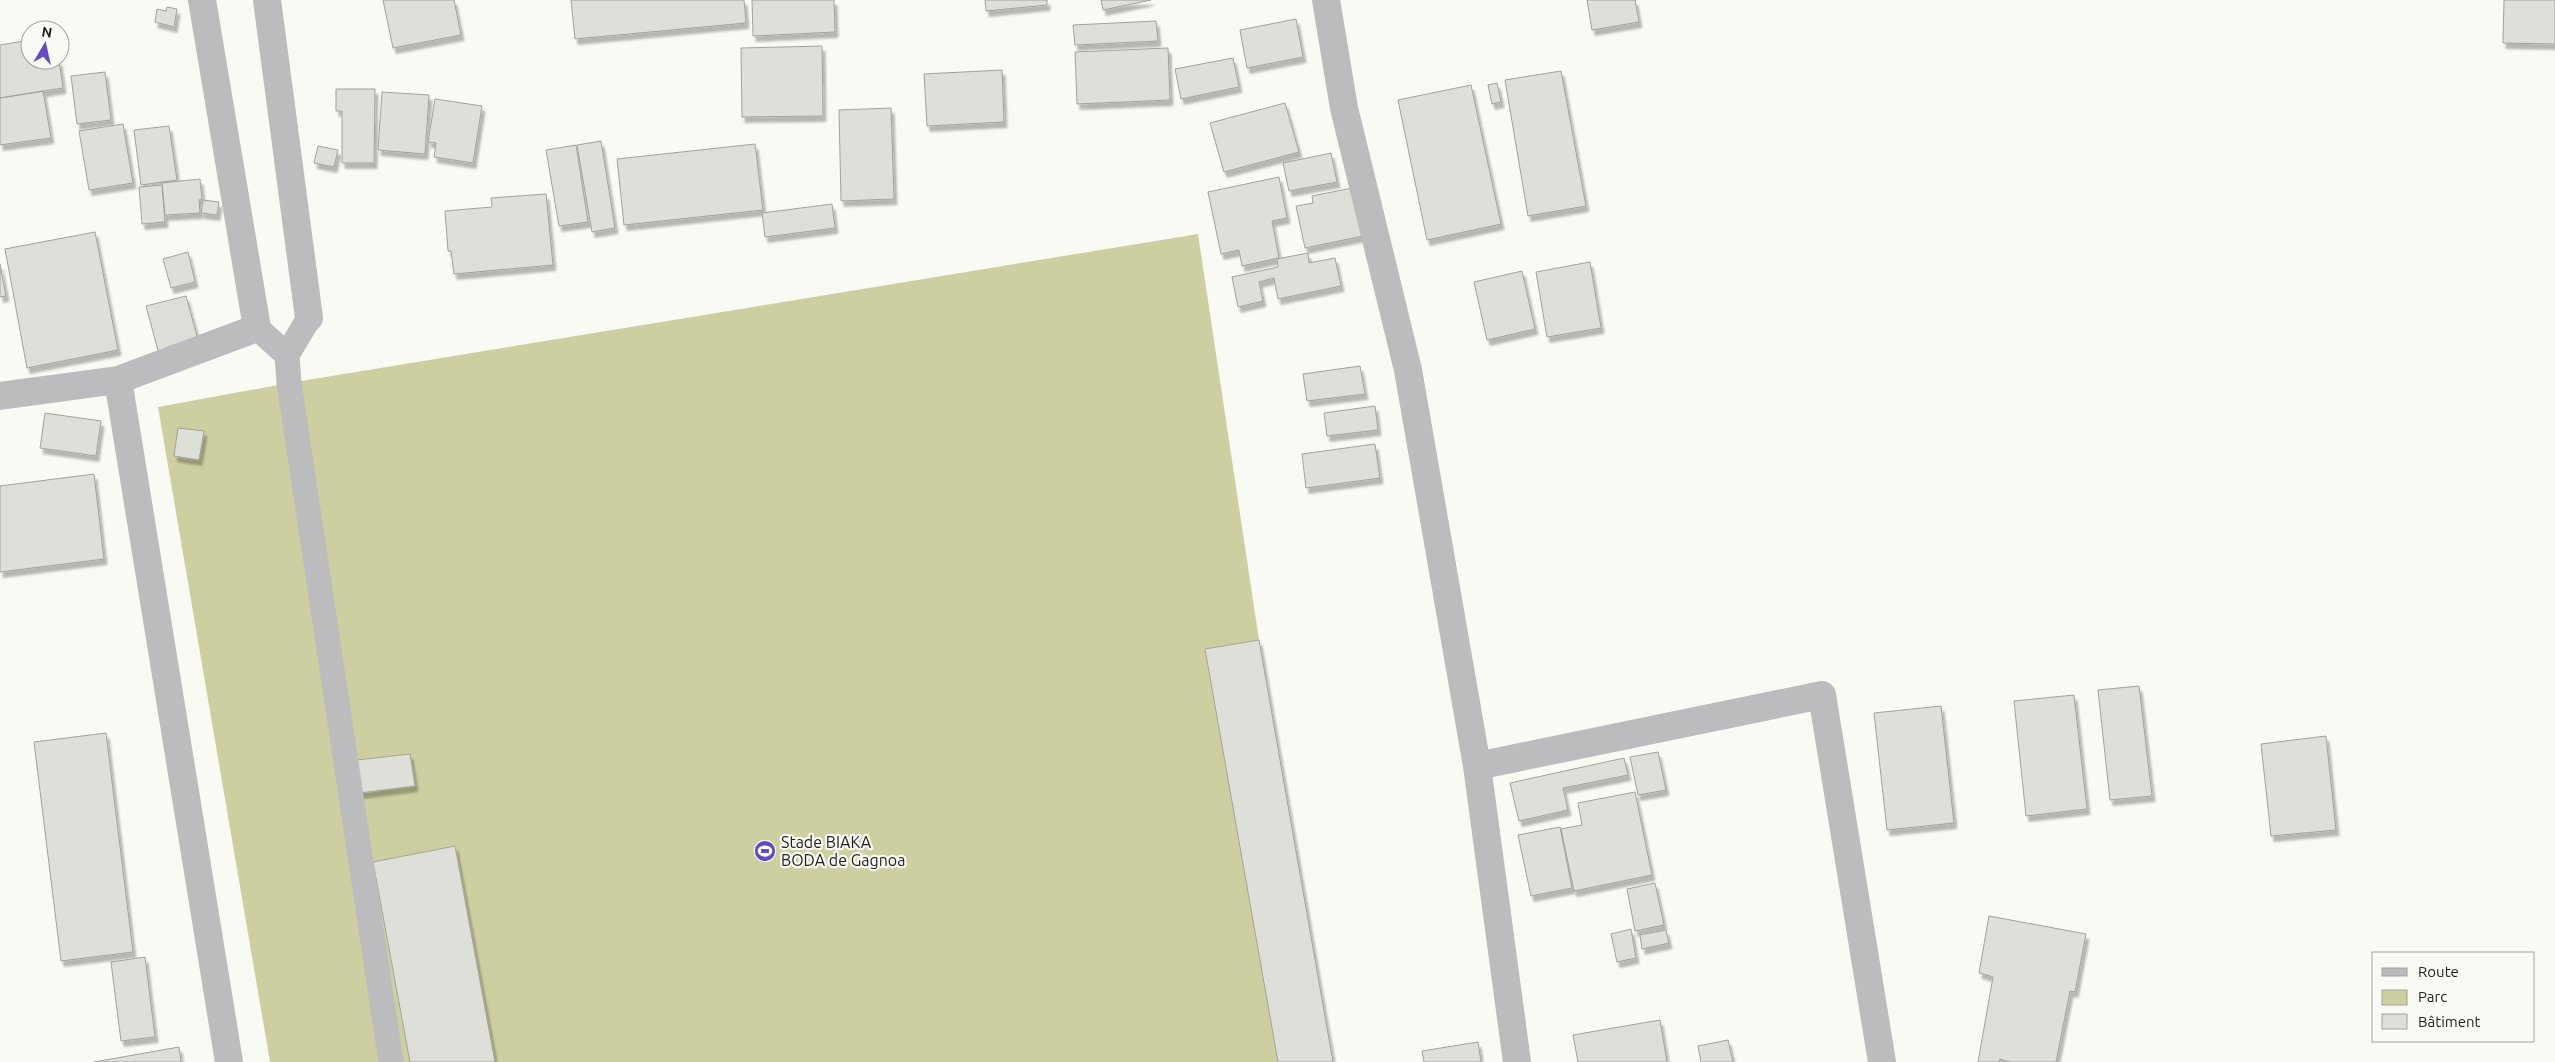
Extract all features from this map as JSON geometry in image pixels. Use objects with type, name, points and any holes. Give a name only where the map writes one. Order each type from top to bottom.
[{"type":"street","points":[[0,396],[118,380],[257,328],[202,0]]},
{"type":"street","points":[[267,0],[309,318]]},
{"type":"street","points":[[1326,0],[1344,108],[1408,370],[1477,766],[1517,1062]]},
{"type":"street","points":[[118,380],[229,1062]]},
{"type":"street","points":[[1477,766],[1822,694],[1882,1062]]},
{"type":"lane","points":[[309,318],[287,355],[289,383],[391,1062]]},
{"type":"lane","points":[[257,328],[287,355]]},
{"type":"green space","name":"Stade BIAKA BODA de Gagnoa","points":[[1198,234],[1259,640],[1333,1062],[270,1062],[158,407],[289,383]]},
{"type":"building","points":[[383,0],[454,0],[461,35],[393,48]]},
{"type":"building","points":[[571,0],[744,0],[746,23],[575,39]]},
{"type":"building","points":[[752,0],[834,0],[835,32],[753,36]]},
{"type":"building","points":[[985,0],[1047,0],[1047,5],[986,11]]},
{"type":"building","points":[[1101,0],[1151,0],[1103,10]]},
{"type":"building","points":[[1587,0],[1635,0],[1639,22],[1592,30]]},
{"type":"building","points":[[2504,0],[2555,0],[2555,44],[2503,43]]},
{"type":"building","points":[[167,7],[177,9],[174,27],[155,22],[157,9],[166,11]]},
{"type":"building","points":[[1296,19],[1303,57],[1247,68],[1240,30]]},
{"type":"building","points":[[1156,21],[1158,41],[1075,45],[1073,25]]},
{"type":"building","points":[[20,42],[20,70],[60,70],[63,88],[0,98],[0,45]]},
{"type":"building","points":[[822,46],[823,116],[742,117],[741,48]]},
{"type":"building","points":[[1168,48],[1170,100],[1077,104],[1075,52]]},
{"type":"building","points":[[1233,58],[1239,87],[1181,99],[1175,69]]},
{"type":"building","points":[[1002,70],[1004,122],[927,126],[924,74]]},
{"type":"building","points":[[1561,71],[1586,206],[1528,216],[1505,80]]},
{"type":"building","points":[[105,72],[111,120],[77,124],[71,76]]},
{"type":"building","points":[[1497,83],[1501,102],[1492,104],[1488,85]]},
{"type":"building","points":[[1471,85],[1501,224],[1427,240],[1398,100]]},
{"type":"building","points":[[336,89],[375,89],[374,163],[342,163],[342,111],[336,111]]},
{"type":"building","points":[[43,91],[51,138],[0,145],[0,98]]},
{"type":"building","points":[[382,92],[429,95],[425,154],[378,150]]},
{"type":"building","points":[[435,99],[482,106],[473,163],[434,157],[436,143],[428,142]]},
{"type":"building","points":[[1285,103],[1299,152],[1224,172],[1210,123]]},
{"type":"building","points":[[891,108],[894,199],[841,201],[839,110]]},
{"type":"building","points":[[123,124],[133,183],[89,190],[79,131]]},
{"type":"building","points":[[169,126],[177,180],[141,185],[134,130]]},
{"type":"building","points":[[601,141],[615,228],[592,232],[577,145]]},
{"type":"building","points":[[755,144],[763,210],[624,225],[617,159]]},
{"type":"building","points":[[576,145],[588,222],[559,226],[546,150]]},
{"type":"building","points":[[318,146],[338,150],[334,167],[314,163]]},
{"type":"building","points":[[1331,153],[1337,182],[1289,191],[1283,163]]},
{"type":"building","points":[[1279,177],[1287,218],[1272,221],[1279,258],[1242,266],[1239,250],[1221,254],[1208,192]]},
{"type":"building","points":[[200,179],[202,199],[199,200],[200,213],[165,215],[162,183]]},
{"type":"building","points":[[162,185],[165,222],[142,224],[139,187]]},
{"type":"building","points":[[1352,188],[1363,236],[1305,248],[1296,206],[1313,203],[1312,196]]},
{"type":"building","points":[[546,194],[553,265],[454,274],[451,251],[448,251],[445,211],[492,207],[491,198]]},
{"type":"building","points":[[203,200],[219,202],[217,215],[201,213]]},
{"type":"building","points":[[832,204],[835,228],[765,237],[762,213]]},
{"type":"building","points":[[95,232],[118,350],[27,368],[5,249]]},
{"type":"building","points":[[188,252],[195,282],[171,288],[163,259]]},
{"type":"building","points":[[1308,253],[1309,263],[1335,258],[1341,286],[1278,299],[1274,278],[1259,282],[1263,301],[1238,307],[1232,277],[1278,267],[1277,259]]},
{"type":"building","points":[[1590,262],[1601,328],[1547,337],[1536,272]]},
{"type":"building","points":[[0,264],[6,296],[0,297]]},
{"type":"building","points":[[1522,271],[1535,329],[1487,340],[1474,282]]},
{"type":"building","points":[[186,296],[199,343],[159,354],[146,306]]},
{"type":"building","points":[[1360,366],[1365,394],[1307,401],[1303,374]]},
{"type":"building","points":[[1375,406],[1378,430],[1327,436],[1324,413]]},
{"type":"building","points":[[45,413],[101,421],[96,456],[40,448]]},
{"type":"building","points":[[178,428],[204,431],[199,460],[174,456]]},
{"type":"building","points":[[1375,444],[1380,478],[1306,488],[1302,454]]},
{"type":"building","points":[[94,474],[104,559],[0,572],[0,486]]},
{"type":"building","points":[[1259,640],[1333,1062],[1278,1062],[1205,649]]},
{"type":"building","points":[[2139,686],[2152,796],[2110,800],[2098,690]]},
{"type":"building","points":[[2074,695],[2087,809],[2026,816],[2014,701]]},
{"type":"building","points":[[1941,706],[1954,823],[1887,830],[1874,713]]},
{"type":"building","points":[[106,733],[133,952],[61,961],[34,742]]},
{"type":"building","points":[[2326,736],[2336,830],[2271,836],[2261,744]]},
{"type":"building","points":[[1658,752],[1666,790],[1638,795],[1630,757]]},
{"type":"building","points":[[410,754],[415,786],[352,794],[348,761]]},
{"type":"building","points":[[1624,758],[1628,775],[1563,788],[1568,810],[1519,821],[1510,783]]},
{"type":"building","points":[[1635,792],[1652,875],[1574,891],[1561,829],[1582,825],[1578,803]]},
{"type":"building","points":[[1560,827],[1572,888],[1531,896],[1518,835]]},
{"type":"building","points":[[455,846],[495,1062],[410,1062],[373,862]]},
{"type":"building","points":[[1655,883],[1664,925],[1635,931],[1627,889]]},
{"type":"building","points":[[1989,916],[2086,934],[2075,992],[2070,991],[2056,1062],[2010,1062],[2000,1059],[1999,1062],[1978,1062],[1993,977],[1979,973]]},
{"type":"building","points":[[1631,929],[1636,958],[1617,962],[1611,934]]},
{"type":"building","points":[[1666,930],[1669,943],[1642,949],[1640,935]]},
{"type":"building","points":[[145,957],[155,1037],[121,1041],[111,962]]},
{"type":"building","points":[[1660,1020],[1667,1062],[1578,1062],[1573,1035]]},
{"type":"building","points":[[1728,1040],[1733,1062],[1701,1062],[1698,1046]]},
{"type":"building","points":[[1478,1042],[1481,1062],[1424,1062],[1422,1051]]},
{"type":"building","points":[[179,1047],[181,1062],[94,1062]]},
{"type":"place","name":"Stade BIAKA BODA de Gagnoa","points":[[765,851]]}]
